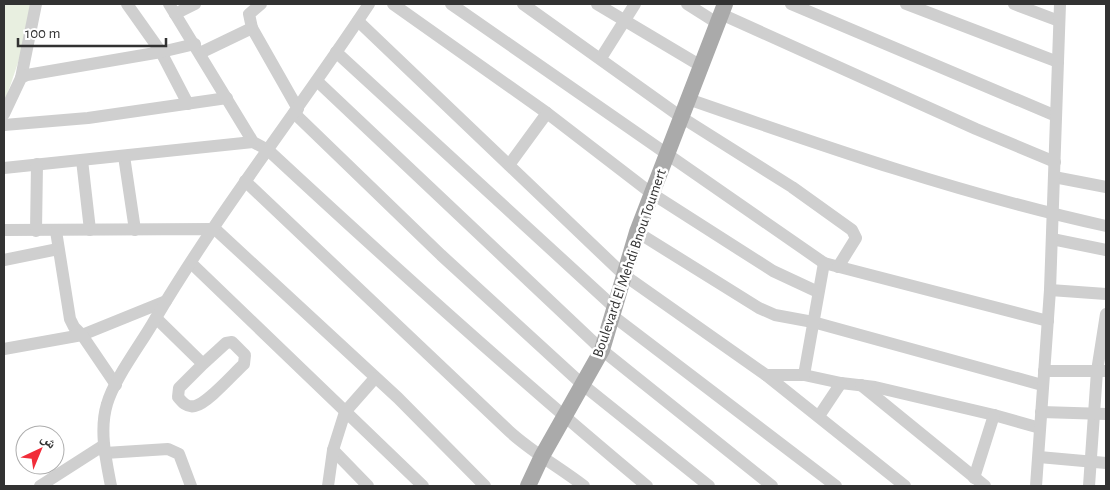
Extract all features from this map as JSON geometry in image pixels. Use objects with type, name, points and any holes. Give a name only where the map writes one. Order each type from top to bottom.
[{"type":"main road","name":"Boulevard El Mehdi Bnou Toumert","points":[[528,486],[542,456],[602,350],[637,232],[721,13]]},
{"type":"street","points":[[4,114],[21,78],[36,4]]},
{"type":"street","points":[[127,4],[161,52],[188,104]]},
{"type":"street","points":[[195,4],[172,9],[253,142],[268,150],[424,295],[564,417],[647,486]]},
{"type":"street","points":[[260,4],[249,14],[252,28],[296,111],[441,254],[583,385],[709,486]]},
{"type":"street","points":[[393,4],[548,113],[651,193],[773,271],[818,292]]},
{"type":"street","points":[[451,4],[824,263],[1048,321]]},
{"type":"street","points":[[523,4],[681,116],[792,187],[852,230],[856,238],[838,266]]},
{"type":"street","points":[[596,4],[701,66]]},
{"type":"street","points":[[601,58],[635,4]]},
{"type":"street","points":[[687,4],[721,13],[967,126],[1055,162]]},
{"type":"street","points":[[791,4],[1056,116]]},
{"type":"street","points":[[906,4],[1058,62]]},
{"type":"street","points":[[1014,4],[1059,21]]},
{"type":"street","points":[[1036,486],[1050,290],[1060,4]]},
{"type":"street","points":[[111,486],[105,449],[104,416],[116,385],[166,301],[245,181],[317,81],[362,11],[509,165],[624,275],[766,375],[905,486]]},
{"type":"street","points":[[21,78],[36,73],[161,52],[197,49],[252,28]]},
{"type":"street","points":[[336,52],[614,312],[836,486]]},
{"type":"street","points":[[317,81],[602,350],[772,486]]},
{"type":"street","points":[[4,125],[88,118],[227,98]]},
{"type":"street","points":[[688,99],[847,154],[1053,215],[1106,226]]},
{"type":"street","points":[[509,165],[548,113]]},
{"type":"street","points":[[4,168],[253,142]]},
{"type":"street","points":[[124,156],[135,230]]},
{"type":"street","points":[[82,160],[90,230]]},
{"type":"street","points":[[36,230],[37,164]]},
{"type":"street","points":[[1054,177],[1106,187]]},
{"type":"street","points":[[245,181],[509,431],[584,486]]},
{"type":"street","points":[[4,230],[215,229],[398,398],[485,486]]},
{"type":"street","points":[[56,231],[70,319],[116,385]]},
{"type":"street","points":[[637,232],[759,308],[775,315],[814,322],[1042,385]]},
{"type":"street","points":[[1052,239],[1106,250]]},
{"type":"street","points":[[4,260],[58,249]]},
{"type":"street","points":[[191,263],[423,486]]},
{"type":"street","points":[[804,375],[824,263]]},
{"type":"street","points":[[1050,290],[1106,294]]},
{"type":"street","points":[[4,349],[82,335],[166,301]]},
{"type":"street","points":[[1089,486],[1091,461],[1100,414],[1101,371],[1106,314]]},
{"type":"street","points":[[156,318],[203,364]]},
{"type":"street","points":[[232,342],[246,355],[244,364],[203,402],[194,406],[184,405],[178,397],[179,388],[203,364],[226,343],[232,342]]},
{"type":"street","points":[[1044,371],[1101,371]]},
{"type":"street","points":[[766,375],[804,375],[861,385],[994,414],[1040,428]]},
{"type":"street","points":[[328,486],[333,450],[345,412],[375,378]]},
{"type":"street","points":[[819,416],[841,383]]},
{"type":"street","points":[[861,385],[985,486]]},
{"type":"street","points":[[1041,412],[1100,414]]},
{"type":"street","points":[[974,478],[994,414]]},
{"type":"street","points":[[40,486],[105,449],[168,450],[179,454],[191,486]]},
{"type":"street","points":[[333,450],[368,486]]},
{"type":"street","points":[[1039,457],[1106,463]]},
{"type":"green space","points":[[4,4],[38,4],[4,104]]}]
